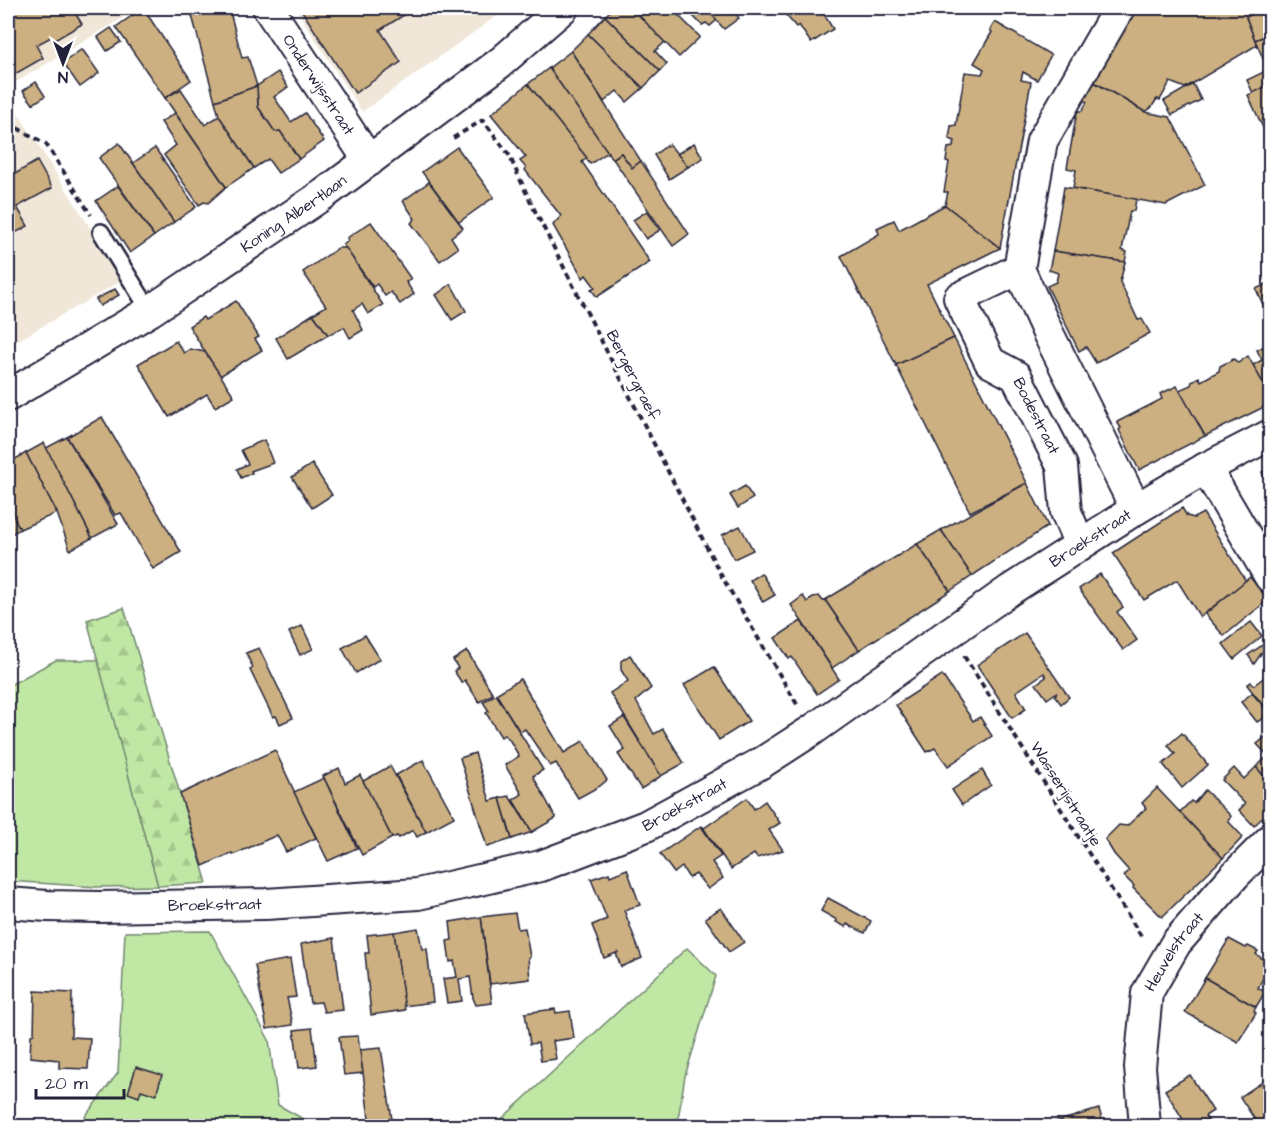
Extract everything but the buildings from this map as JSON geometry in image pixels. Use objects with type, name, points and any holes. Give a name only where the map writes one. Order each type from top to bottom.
[{"type":"street","name":"Onderwijsstraat","points":[[268,8],[369,162]]},
{"type":"street","name":"Koning Albertlaan","points":[[8,396],[150,310],[369,162],[501,62],[562,8]]},
{"type":"street","points":[[1119,8],[1042,141],[1019,269],[1048,333],[1136,509]]},
{"type":"street","name":"Bodestraat","points":[[1019,269],[959,298],[990,362],[1016,376],[1062,466],[1066,512],[1080,545]]},
{"type":"street","name":"Broekstraat","points":[[8,903],[100,907],[266,904],[418,894],[541,866],[646,826],[764,762],[1010,590],[1136,509],[1206,468],[1270,435]]},
{"type":"street","points":[[1206,468],[1270,577]]},
{"type":"street","name":"Heuvelstraat","points":[[1145,1126],[1140,1068],[1147,993],[1176,943],[1235,875],[1270,840]]},
{"type":"lane","points":[[101,232],[150,310]]},
{"type":"path","name":"Bergergraef","points":[[426,119],[442,144],[483,120],[509,155],[530,201],[722,575],[811,731]]},
{"type":"path","points":[[8,123],[46,144],[101,232]]},
{"type":"path","name":"Wasserijstraatje","points":[[950,633],[1161,968]]},
{"type":"shaded area","points":[[8,8],[139,8],[8,87]]},
{"type":"shaded area","points":[[295,8],[508,8],[362,112]]},
{"type":"shaded area","points":[[8,97],[123,280],[8,346]]},
{"type":"green space","points":[[124,608],[207,883],[158,886],[87,620]]},
{"type":"green space","points":[[56,660],[98,660],[158,886],[97,887],[8,881],[8,686]]},
{"type":"green space","points":[[210,931],[269,1040],[278,1105],[316,1126],[78,1126],[118,1073],[125,932]]},
{"type":"green space","points":[[687,948],[716,976],[685,1076],[677,1126],[494,1126]]}]
